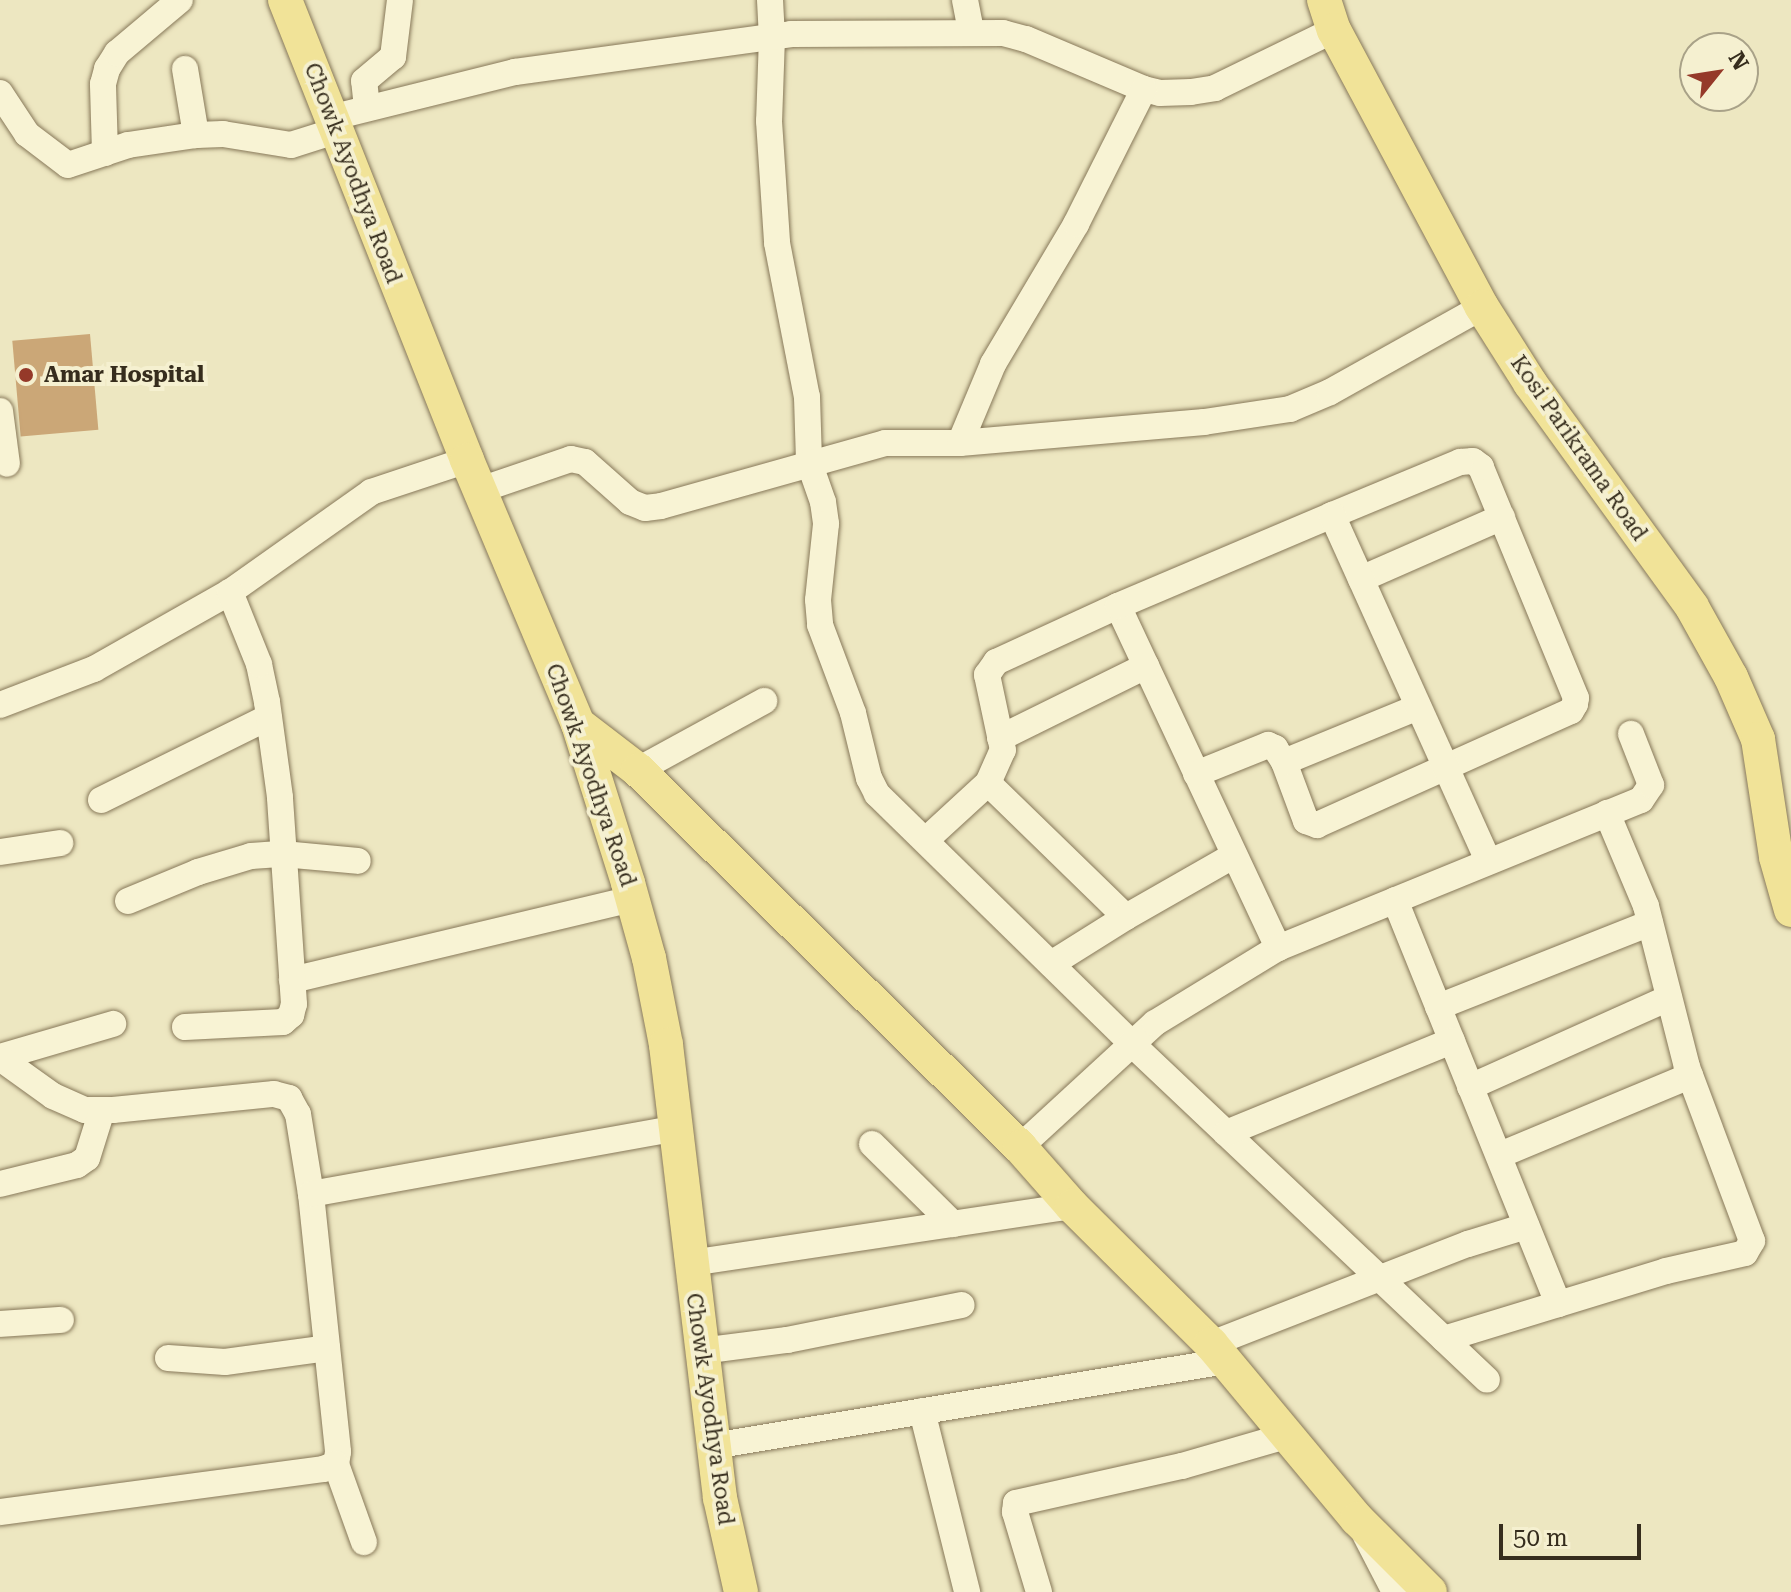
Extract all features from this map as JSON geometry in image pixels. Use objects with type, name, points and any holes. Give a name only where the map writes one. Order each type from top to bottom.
[{"type":"main road","name":"Chowk Ayodhya Road","points":[[285,0],[474,475],[578,724],[649,958],[666,1045],[713,1446],[725,1527],[741,1592]]},
{"type":"main road","name":"Kosi Parikrama Road","points":[[1329,15],[1482,307],[1530,383],[1692,607],[1731,677],[1758,739],[1776,857],[1791,910]]},
{"type":"main road","points":[[578,724],[638,770],[1020,1147],[1072,1206],[1218,1353],[1357,1519],[1430,1592]]},
{"type":"street","points":[[105,153],[103,84],[107,69],[117,53],[180,0]]},
{"type":"street","points":[[367,108],[364,81],[393,57],[400,0]]},
{"type":"street","points":[[770,0],[769,121],[777,243],[807,397],[809,462],[823,502],[826,524],[818,600],[820,625],[827,649],[845,687],[869,778],[877,794],[927,839],[1133,1045],[1487,1380]]},
{"type":"street","points":[[965,0],[971,31]]},
{"type":"street","points":[[0,93],[27,134],[68,165],[128,145],[196,135],[223,134],[291,145],[367,108],[515,72],[772,37],[971,31],[1026,39],[1160,93],[1215,88],[1329,15]]},
{"type":"street","points":[[185,69],[196,135]]},
{"type":"street","points":[[960,443],[993,364],[1076,224],[1144,89]]},
{"type":"street","points":[[0,705],[94,669],[230,592],[371,492],[571,459],[585,462],[630,502],[645,508],[885,443],[960,443],[1204,422],[1290,409],[1311,402],[1482,307]]},
{"type":"street","points":[[0,411],[7,464]]},
{"type":"street","points":[[927,839],[988,783],[1003,750],[987,675],[990,668],[1118,606],[1460,462],[1473,461],[1486,475],[1576,698],[1571,711],[1446,769],[1311,825],[1275,748],[1268,745],[1196,774]]},
{"type":"street","points":[[1332,515],[1488,861]]},
{"type":"street","points":[[1361,579],[1502,517]]},
{"type":"street","points":[[185,1027],[283,1022],[291,1015],[294,1004],[280,797],[269,717],[259,664],[230,592]]},
{"type":"street","points":[[1118,606],[1278,948]]},
{"type":"street","points":[[1000,738],[1146,666]]},
{"type":"street","points":[[638,770],[764,701]]},
{"type":"street","points":[[1284,762],[1418,707]]},
{"type":"street","points":[[101,800],[269,717]]},
{"type":"street","points":[[1020,1147],[1155,1023],[1278,948],[1641,800],[1651,785],[1631,734]]},
{"type":"street","points":[[988,783],[1126,917]]},
{"type":"street","points":[[1444,1339],[1666,1271],[1745,1253],[1752,1241],[1690,1076],[1650,923],[1607,813]]},
{"type":"street","points":[[0,852],[60,843]]},
{"type":"street","points":[[128,901],[251,856],[283,854],[358,861]]},
{"type":"street","points":[[1051,964],[1233,856]]},
{"type":"street","points":[[292,980],[632,899]]},
{"type":"street","points":[[1395,900],[1558,1304]]},
{"type":"street","points":[[1438,1007],[1650,923]]},
{"type":"street","points":[[1470,1087],[1669,998]]},
{"type":"street","points":[[0,1057],[113,1024]]},
{"type":"street","points":[[1226,1133],[1452,1041]]},
{"type":"street","points":[[0,1057],[66,1103],[85,1110],[274,1094],[289,1098],[298,1114],[311,1194],[338,1452],[336,1464],[364,1542]]},
{"type":"street","points":[[1500,1155],[1690,1076]]},
{"type":"street","points":[[0,1184],[77,1165],[87,1158],[102,1110]]},
{"type":"street","points":[[311,1194],[676,1128]]},
{"type":"street","points":[[872,1144],[953,1224]]},
{"type":"street","points":[[691,1263],[1072,1206]]},
{"type":"street","points":[[713,1446],[922,1411],[1218,1353],[1379,1278],[1526,1226]]},
{"type":"street","points":[[701,1351],[787,1340],[962,1305]]},
{"type":"street","points":[[0,1324],[61,1320]]},
{"type":"street","points":[[168,1358],[225,1362],[327,1348]]},
{"type":"street","points":[[922,1411],[967,1592]]},
{"type":"street","points":[[1039,1592],[1015,1512],[1016,1503],[1182,1466],[1286,1436]]},
{"type":"street","points":[[0,1512],[239,1483],[336,1464]]},
{"type":"street","points":[[1357,1519],[1395,1592]]},
{"type":"building","points":[[90,334],[98,430],[21,436],[12,341]]},
{"type":"place","name":"Amar Hospital","points":[[26,375]]}]
